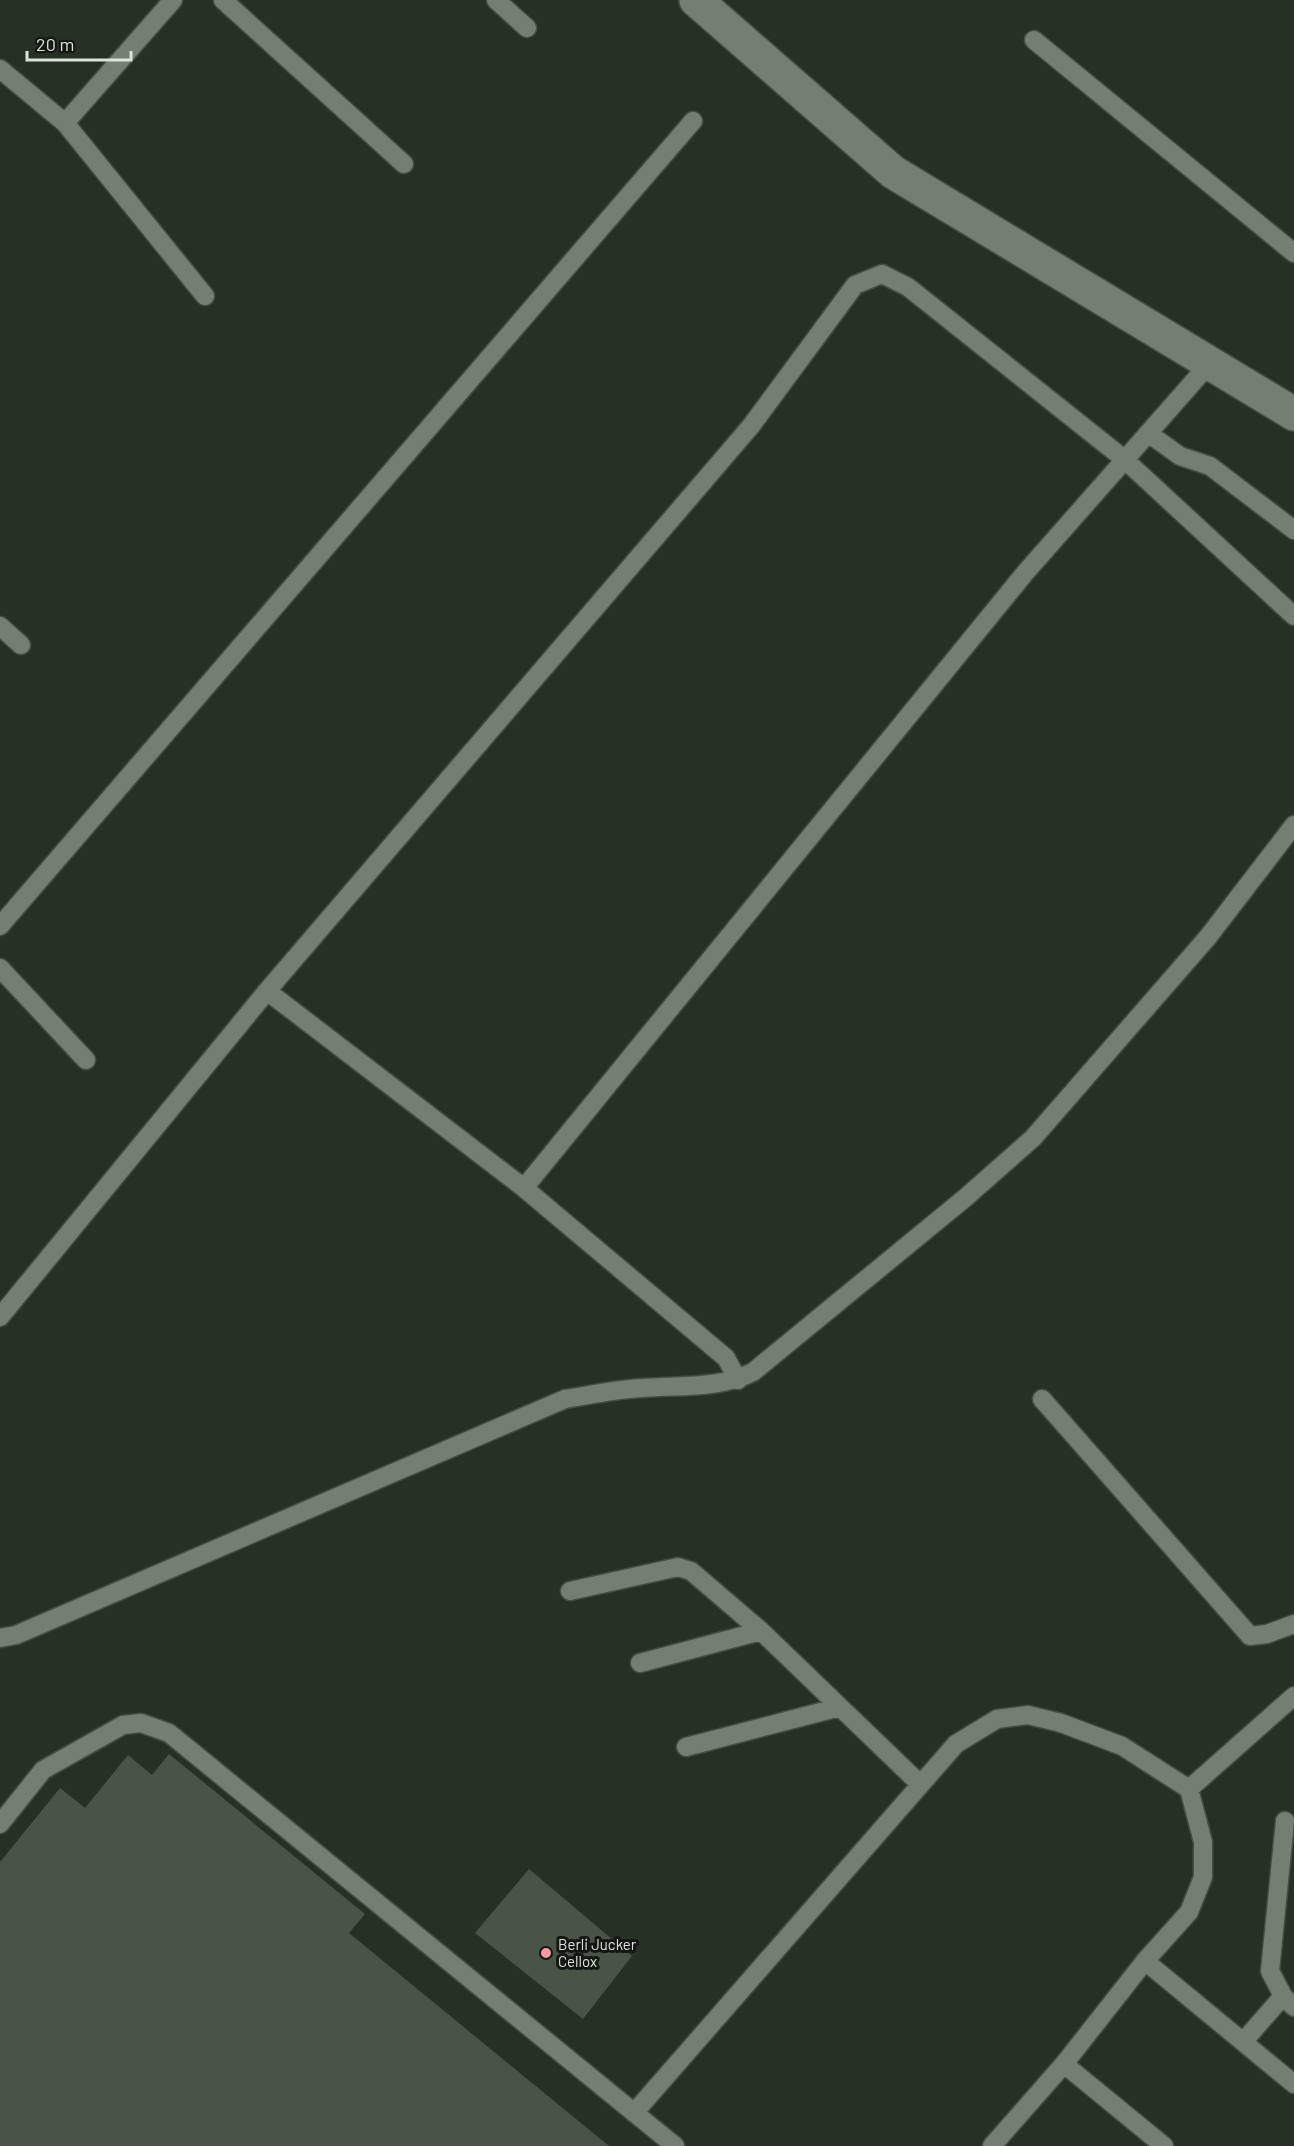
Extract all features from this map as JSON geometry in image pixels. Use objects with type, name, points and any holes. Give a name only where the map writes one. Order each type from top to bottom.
[{"type":"street","points":[[696,0],[893,172],[1294,414]]},
{"type":"lane","points":[[65,123],[173,0]]},
{"type":"lane","points":[[223,0],[404,164]]},
{"type":"lane","points":[[496,0],[527,28]]},
{"type":"lane","points":[[1034,40],[1294,253]]},
{"type":"lane","points":[[0,69],[65,123],[205,296]]},
{"type":"lane","points":[[0,926],[693,121]]},
{"type":"lane","points":[[0,1317],[267,991],[751,426],[855,285],[882,274],[908,287],[1124,459],[1294,616]]},
{"type":"lane","points":[[524,1188],[1025,573],[1210,363]]},
{"type":"lane","points":[[1148,433],[1180,456],[1210,466],[1294,530]]},
{"type":"lane","points":[[0,626],[21,645]]},
{"type":"lane","points":[[0,1638],[16,1635],[565,1399],[641,1388],[702,1386],[738,1380],[753,1372],[965,1198],[1033,1138],[1208,937],[1294,825]]},
{"type":"lane","points":[[0,968],[86,1060]]},
{"type":"lane","points":[[267,991],[524,1188],[726,1358],[738,1380]]},
{"type":"lane","points":[[1042,1399],[1250,1636],[1267,1634],[1294,1624]]},
{"type":"lane","points":[[570,1591],[678,1567],[691,1571],[761,1631],[920,1784]]},
{"type":"lane","points":[[640,1663],[761,1631]]},
{"type":"lane","points":[[1189,1789],[1294,1695]]},
{"type":"lane","points":[[686,1747],[840,1707]]},
{"type":"lane","points":[[634,2113],[956,1744],[997,1719],[1028,1715],[1061,1723],[1122,1746],[1189,1789],[1203,1842],[1203,1877],[1188,1912],[1145,1961],[1064,2064],[992,2146]]},
{"type":"lane","points":[[0,1824],[43,1770],[123,1725],[141,1723],[169,1733],[675,2146]]},
{"type":"lane","points":[[1243,2042],[1289,2002],[1270,1971],[1286,1821]]},
{"type":"lane","points":[[1145,1961],[1294,2084]]},
{"type":"lane","points":[[1064,2064],[1164,2146]]},
{"type":"building","points":[[169,1754],[365,1914],[349,1933],[609,2146],[0,2146],[0,1862],[60,1788],[85,1808],[128,1755],[152,1775]]},
{"type":"building","points":[[529,1869],[632,1956],[583,2019],[475,1933]]},
{"type":"place","name":"Berli Jucker Cellox","points":[[546,1953]]}]
